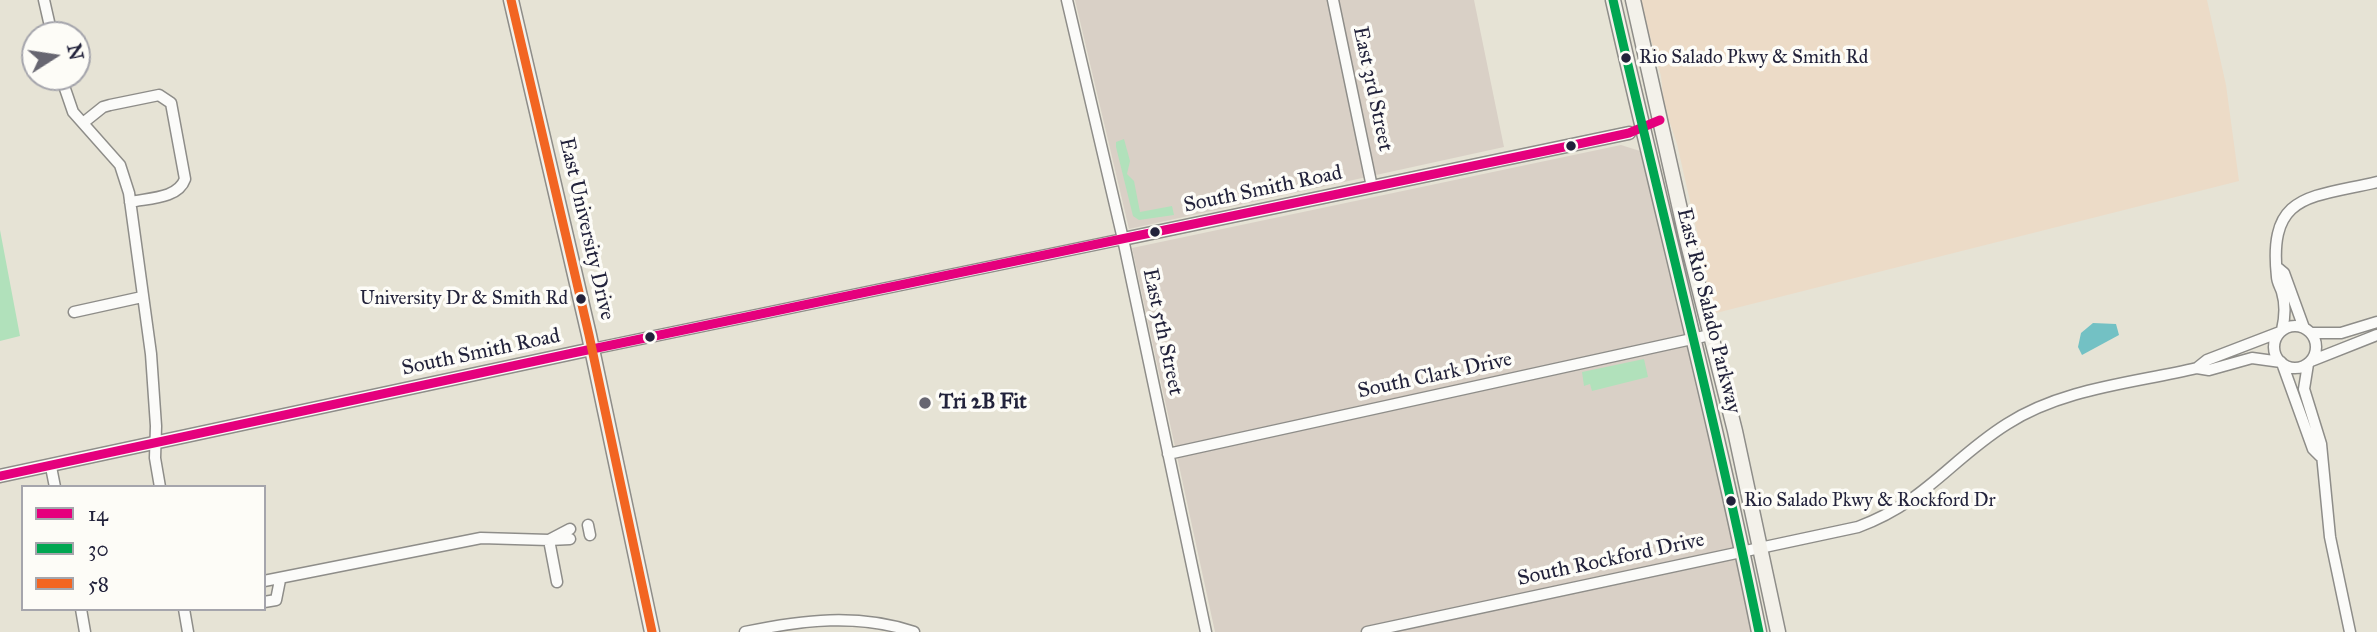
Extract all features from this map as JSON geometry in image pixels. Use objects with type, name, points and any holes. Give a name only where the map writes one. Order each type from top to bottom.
[{"type":"main road","name":"East University Drive","points":[[510,0],[592,349],[652,632]]},
{"type":"main road","name":"East Rio Salado Parkway","points":[[1613,0],[1638,132],[1717,431],[1759,632]]},
{"type":"main road","name":"East Rio Salado Parkway","points":[[1633,0],[1710,335],[1735,431],[1778,632]]},
{"type":"street","points":[[44,0],[49,21]]},
{"type":"street","name":"East 5th Street","points":[[1067,0],[1123,239],[1206,632]]},
{"type":"street","name":"East 3rd Street","points":[[1333,0],[1372,187]]},
{"type":"street","points":[[66,91],[73,112],[120,165],[130,202],[151,354],[160,485]]},
{"type":"street","points":[[83,123],[103,107],[110,105],[159,95],[171,103],[184,176],[183,185],[173,193],[130,202]]},
{"type":"street","name":"South Smith Road","points":[[0,476],[592,349],[1661,127]]},
{"type":"street","points":[[2320,456],[2313,449],[2274,349],[2281,331],[2285,305],[2277,277],[2276,234],[2295,204],[2377,182]]},
{"type":"street","points":[[2278,268],[2284,273],[2316,347],[2309,362],[2304,389],[2321,443],[2320,456],[2332,548],[2350,632]]},
{"type":"street","points":[[74,312],[142,297]]},
{"type":"street","points":[[2281,331],[2293,326],[2342,333],[2377,322]]},
{"type":"street","name":"South Rockford Drive","points":[[2197,368],[2207,360],[2281,331]]},
{"type":"street","name":"South Clark Drive","points":[[1168,454],[1710,335]]},
{"type":"street","points":[[2281,363],[2297,368],[2377,335]]},
{"type":"street","name":"South Rockford Drive","points":[[1367,632],[1858,527],[1891,513],[1929,489],[1992,434],[2047,403],[2197,368],[2209,370],[2252,358],[2281,363]]},
{"type":"street","points":[[51,467],[55,485]]},
{"type":"street","points":[[266,581],[481,538],[549,540],[573,533]]},
{"type":"street","points":[[549,540],[558,582]]},
{"type":"street","points":[[266,602],[276,600],[280,580]]},
{"type":"street","points":[[81,611],[85,632]]},
{"type":"street","points":[[184,611],[188,632]]},
{"type":"street","points":[[745,632],[820,620],[858,620],[914,632]]},
{"type":"shaded area","points":[[1075,0],[1474,0],[1504,147],[1129,229]]},
{"type":"shaded area","points":[[1640,0],[2207,0],[2226,85],[2239,181],[1712,314],[1703,283],[1698,236],[1677,144],[1664,105],[1661,76]]},
{"type":"shaded area","points":[[1621,145],[1640,151],[1713,445],[1753,632],[1215,632],[1132,248]]},
{"type":"green space","points":[[1124,139],[1130,161],[1127,174],[1134,181],[1140,212],[1172,206],[1174,215],[1139,220],[1133,216],[1116,147],[1116,142]]},
{"type":"green space","points":[[0,230],[20,336],[0,341]]},
{"type":"green space","points":[[1644,359],[1648,377],[1592,391],[1590,384],[1584,386],[1582,372]]},
{"type":"water","points":[[2093,323],[2116,324],[2119,335],[2082,355],[2078,347],[2081,333]]},
{"type":"transit line","name":"58","points":[[511,0],[589,335],[652,632]]},
{"type":"transit line","name":"30","points":[[1613,0],[1707,395],[1759,632]]},
{"type":"transit line","name":"14","points":[[0,476],[573,353],[1569,146],[1629,133],[1660,120]]},
{"type":"place","name":"Rio Salado Pkwy & Smith Rd","points":[[1626,58]]},
{"type":"place","name":"University Dr & Smith Rd","points":[[581,299]]},
{"type":"place","name":"Tri 2B Fit","points":[[925,403]]},
{"type":"place","name":"Rio Salado Pkwy & Rockford Dr","points":[[1731,501]]}]
